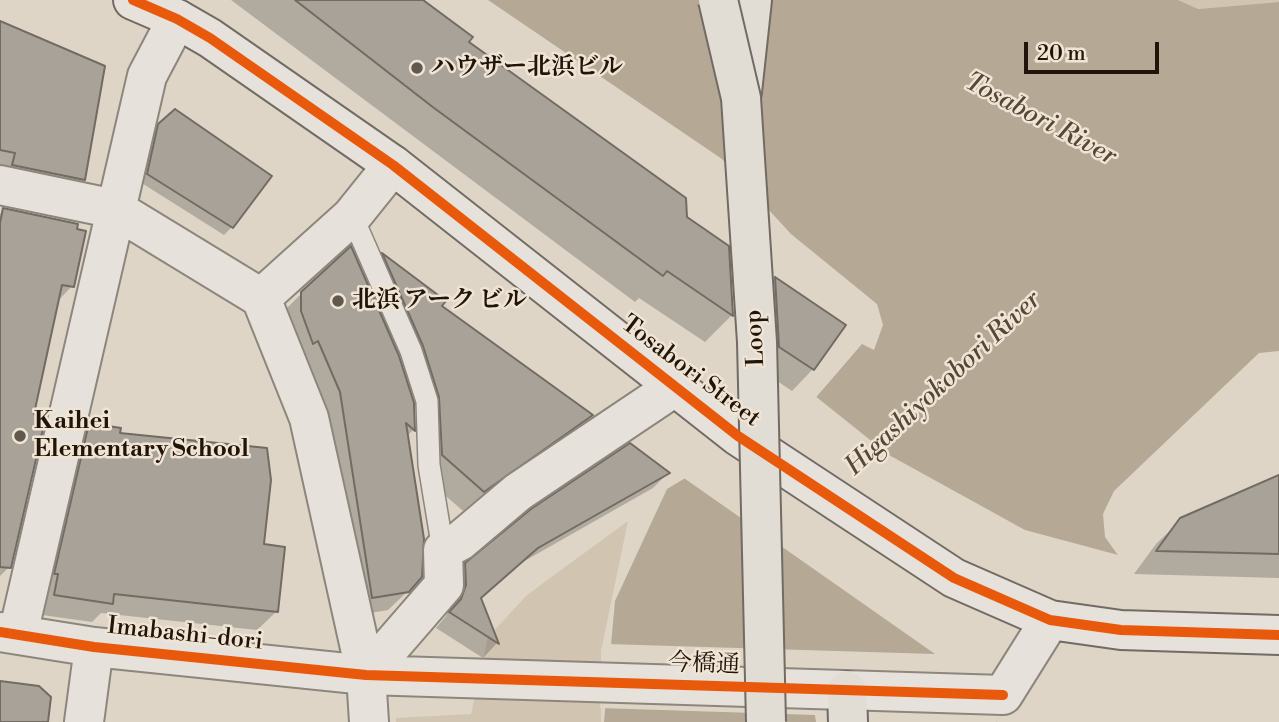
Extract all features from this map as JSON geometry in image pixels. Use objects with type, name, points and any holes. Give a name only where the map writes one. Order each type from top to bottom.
[{"type":"highway","name":"Loop","points":[[718,0],[741,98],[757,342],[766,722]]},
{"type":"highway","points":[[741,98],[752,0]]},
{"type":"street","name":"Tosabori Street","points":[[134,0],[177,19],[210,38],[393,165],[673,388],[738,436],[954,578],[1050,620],[1112,629],[1279,635]]},
{"type":"street","points":[[9,633],[146,76],[177,19]]},
{"type":"street","points":[[261,298],[352,216],[393,165]]},
{"type":"street","points":[[0,185],[115,209],[261,298],[309,418],[366,675],[369,722]]},
{"type":"street","points":[[366,675],[444,585],[443,550],[460,541],[518,492],[673,388]]},
{"type":"street","points":[[1004,709],[1050,620]]},
{"type":"street","name":"Imabashi-dori","points":[[9,633],[94,647],[366,675],[476,678]]},
{"type":"street","points":[[83,722],[94,647]]},
{"type":"street","name":"今橋通","points":[[476,678],[847,706],[931,693],[1004,709]]},
{"type":"lane","points":[[352,216],[411,351],[427,401],[429,465],[443,550]]},
{"type":"shaded area","points":[[1178,0],[1279,0],[1279,2],[1197,9]]},
{"type":"shaded area","points":[[628,521],[601,651],[601,722],[396,722],[396,718],[471,714],[488,637],[527,595]]},
{"type":"water","points":[[488,0],[1178,0],[1198,9],[1279,2],[1279,351],[1259,353],[1114,491],[1103,514],[1105,537],[1120,558],[996,722],[604,722],[615,601],[667,489],[812,402],[862,344],[874,350],[883,325],[877,304],[791,234],[722,159]]},
{"type":"pier","points":[[814,395],[889,455],[1025,530],[1122,556],[1123,561],[996,722],[816,722],[815,715],[600,708],[607,644],[935,654],[681,476]]},
{"type":"building","points":[[295,0],[423,0],[473,37],[469,42],[686,198],[687,217],[729,246],[733,316],[667,271],[663,276],[434,108]]},
{"type":"building","points":[[0,21],[105,66],[85,180],[12,165],[15,153],[0,150]]},
{"type":"building","points":[[175,109],[272,176],[233,228],[147,174],[158,124]]},
{"type":"building","name":"Kaihei Elementary School","points":[[3,208],[78,224],[77,229],[86,231],[74,287],[62,285],[34,414],[46,416],[11,568],[0,567],[0,223]]},
{"type":"building","points":[[351,246],[399,356],[414,403],[415,431],[406,423],[424,539],[422,577],[409,592],[372,598],[340,392],[318,341],[313,344],[301,311],[301,292]]},
{"type":"building","points":[[382,253],[446,301],[442,306],[593,415],[484,492],[442,455],[439,397],[423,346]]},
{"type":"building","points":[[775,277],[846,325],[814,370],[779,347]]},
{"type":"building","points":[[89,423],[121,428],[120,433],[267,448],[271,480],[264,544],[285,547],[278,612],[114,594],[113,604],[54,595],[58,574],[54,574]]},
{"type":"building","points":[[630,443],[670,473],[538,548],[481,598],[499,644],[449,612],[461,599],[466,585],[465,563],[531,509]]},
{"type":"building","points":[[1279,475],[1279,554],[1156,551],[1180,518]]},
{"type":"building","points":[[0,681],[39,686],[51,697],[48,722],[0,722]]},
{"type":"cycle path","points":[[133,0],[177,19],[210,38],[393,165],[738,436],[954,578],[1050,620],[1121,630],[1279,635]]},
{"type":"cycle path","points":[[0,632],[94,647],[366,675],[1003,695]]},
{"type":"place","name":"ハウザー北浜ビル","points":[[417,68]]},
{"type":"place","name":"北浜 アーク ビル","points":[[338,301]]},
{"type":"place","name":"Kaihei Elementary School","points":[[20,436]]},
{"type":"water label","name":"Tosabori River","points":[[1040,120]]},
{"type":"water label","name":"Higashiyokobori River","points":[[944,384]]}]
